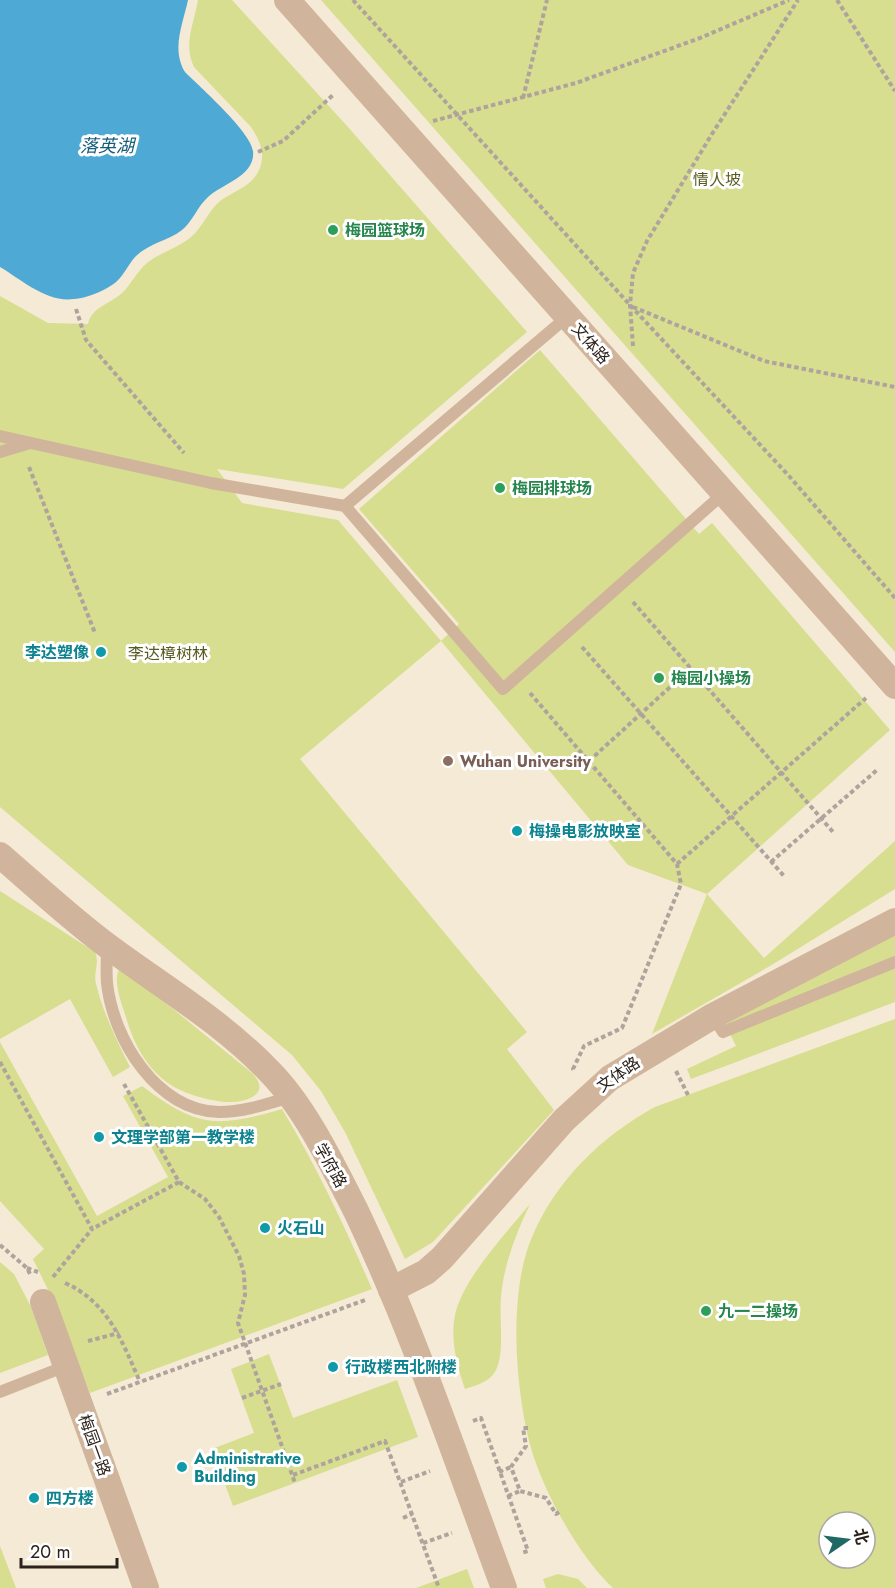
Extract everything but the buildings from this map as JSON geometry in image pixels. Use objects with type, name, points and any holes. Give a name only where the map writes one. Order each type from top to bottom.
[{"type":"street","name":"文体路","points":[[287,0],[895,686]]},
{"type":"street","name":"学府路","points":[[0,855],[107,945],[192,1005],[269,1071],[290,1097],[321,1145],[344,1188],[381,1294],[416,1348],[504,1588]]},
{"type":"street","name":"文体路","points":[[381,1294],[426,1272],[442,1258],[564,1120],[610,1078],[712,1016],[895,921]]},
{"type":"street","name":"梅园一路","points":[[43,1302],[146,1588]]},
{"type":"lane","points":[[345,506],[567,316]]},
{"type":"lane","points":[[0,436],[26,445],[211,483],[345,506],[503,689],[724,493]]},
{"type":"lane","points":[[0,452],[26,445]]},
{"type":"lane","points":[[107,945],[107,983],[117,1020],[132,1054],[144,1073],[158,1086],[188,1104],[217,1112],[246,1110],[290,1097]]},
{"type":"lane","points":[[712,1016],[723,1032],[895,962]]},
{"type":"lane","points":[[0,1392],[66,1366]]},
{"type":"path","points":[[353,0],[789,476],[895,598]]},
{"type":"path","points":[[523,98],[547,0]]},
{"type":"path","points":[[400,128],[459,115],[576,83],[679,46],[789,0]]},
{"type":"path","points":[[633,350],[630,305],[633,273],[647,241],[798,0]]},
{"type":"path","points":[[837,0],[895,91]]},
{"type":"path","points":[[258,152],[283,141],[354,75]]},
{"type":"path","points":[[630,305],[764,360],[895,387]]},
{"type":"path","points":[[76,309],[86,340],[211,483]]},
{"type":"path","points":[[26,445],[95,633]]},
{"type":"path","points":[[619,586],[833,832]]},
{"type":"path","points":[[568,631],[784,876]]},
{"type":"path","points":[[589,761],[691,668]]},
{"type":"path","points":[[516,677],[677,864],[681,884],[622,1028],[584,1046],[578,1059]]},
{"type":"path","points":[[677,864],[865,699]]},
{"type":"path","points":[[771,862],[877,770]]},
{"type":"path","points":[[0,1062],[92,1229]]},
{"type":"path","points":[[676,1070],[688,1095]]},
{"type":"path","points":[[124,1084],[179,1182],[205,1198],[219,1217],[239,1256],[245,1295],[238,1323],[295,1483]]},
{"type":"path","points":[[53,1277],[92,1229],[179,1182]]},
{"type":"path","points":[[0,1245],[27,1268],[53,1277],[83,1293],[109,1319],[119,1333],[140,1382]]},
{"type":"path","points":[[27,1268],[43,1302]]},
{"type":"path","points":[[110,1405],[106,1394],[381,1294]]},
{"type":"path","points":[[242,1398],[281,1384]]},
{"type":"path","points":[[481,1418],[528,1551]]},
{"type":"path","points":[[500,1472],[511,1467],[526,1446],[523,1428],[528,1428]]},
{"type":"path","points":[[292,1475],[385,1441],[440,1588]]},
{"type":"path","points":[[511,1467],[520,1491]]},
{"type":"path","points":[[401,1482],[437,1469]]},
{"type":"path","points":[[508,1496],[520,1491],[546,1498],[556,1514],[559,1512]]},
{"type":"path","points":[[403,1518],[412,1514]]},
{"type":"path","points":[[423,1544],[459,1531]]},
{"type":"shaded area","name":"Wuhan University","points":[[0,0],[895,0],[895,1588],[0,1588]]},
{"type":"green space","name":"李达樟树林","points":[[198,0],[232,0],[348,127],[527,332],[343,489],[217,469],[242,503],[338,520],[441,641],[300,759],[527,1032],[507,1049],[554,1110],[433,1242],[405,1259],[345,1132],[321,1091],[292,1055],[0,807],[0,296],[48,323],[88,324],[93,314],[121,294],[147,263],[191,237],[220,201],[249,183],[257,174],[262,162],[262,150],[255,133],[194,67],[191,59],[189,42]]},
{"type":"green space","name":"情人坡","points":[[321,0],[895,0],[895,652]]},
{"type":"green space","name":"梅园小操场","points":[[540,350],[699,534],[712,523],[890,730],[707,894],[628,865],[441,641],[459,624],[359,509]]},
{"type":"green space","points":[[895,841],[895,889],[770,966],[652,1034],[707,894],[764,958]]},
{"type":"green space","points":[[0,891],[95,952],[97,960],[95,980],[102,1006],[130,1067],[113,1077],[70,999],[0,1039]]},
{"type":"green space","points":[[895,935],[895,957],[727,1026],[723,1021]]},
{"type":"green space","points":[[895,968],[895,1002],[691,1079],[687,1069],[736,1046],[730,1034]]},
{"type":"green space","points":[[119,970],[125,970],[252,1073],[259,1085],[256,1094],[247,1100],[216,1101],[187,1093],[164,1080],[144,1058],[131,1032],[118,991],[117,974]]},
{"type":"green space","name":"九一二操场","points":[[895,1019],[895,1588],[613,1588],[588,1560],[564,1523],[544,1484],[525,1424],[516,1341],[519,1285],[532,1237],[542,1216],[567,1178],[599,1146],[655,1107]]},
{"type":"green space","points":[[0,1042],[97,1216],[168,1177],[123,1096],[142,1086],[178,1110],[209,1120],[241,1119],[282,1109],[330,1198],[372,1289],[90,1393],[52,1298],[33,1259],[44,1249],[0,1201]]},
{"type":"green space","points":[[530,1204],[515,1238],[505,1272],[501,1297],[499,1363],[490,1377],[465,1389],[454,1343],[455,1315],[459,1301],[486,1257]]},
{"type":"green space","points":[[0,1262],[14,1274],[31,1307],[48,1355],[0,1373]]},
{"type":"green space","points":[[269,1354],[293,1418],[397,1380],[418,1437],[233,1506],[212,1449],[254,1433],[231,1369]]},
{"type":"green space","points":[[0,1546],[16,1588],[0,1588]]},
{"type":"green space","points":[[467,1569],[474,1588],[416,1588]]},
{"type":"green space","points":[[558,1574],[578,1579],[587,1588],[546,1588],[543,1579]]},
{"type":"water","name":"落英湖","points":[[0,0],[188,0],[178,45],[181,63],[185,72],[244,133],[253,151],[253,160],[244,173],[208,197],[182,230],[140,252],[116,282],[89,296],[74,299],[54,298],[0,267]]},
{"type":"place","name":"梅园篮球场","points":[[333,230]]},
{"type":"place","name":"梅园排球场","points":[[500,488]]},
{"type":"place","name":"李达塑像","points":[[101,652]]},
{"type":"place","name":"梅园小操场","points":[[659,678]]},
{"type":"place","name":"Wuhan University","points":[[448,761]]},
{"type":"place","name":"梅操电影放映室","points":[[517,831]]},
{"type":"place","name":"文理学部第一教学楼","points":[[99,1137]]},
{"type":"place","name":"火石山","points":[[265,1228]]},
{"type":"place","name":"九一二操场","points":[[706,1311]]},
{"type":"place","name":"行政楼西北附楼","points":[[333,1367]]},
{"type":"place","name":"Administrative Building","points":[[182,1467]]},
{"type":"place","name":"四方楼","points":[[34,1498]]}]
